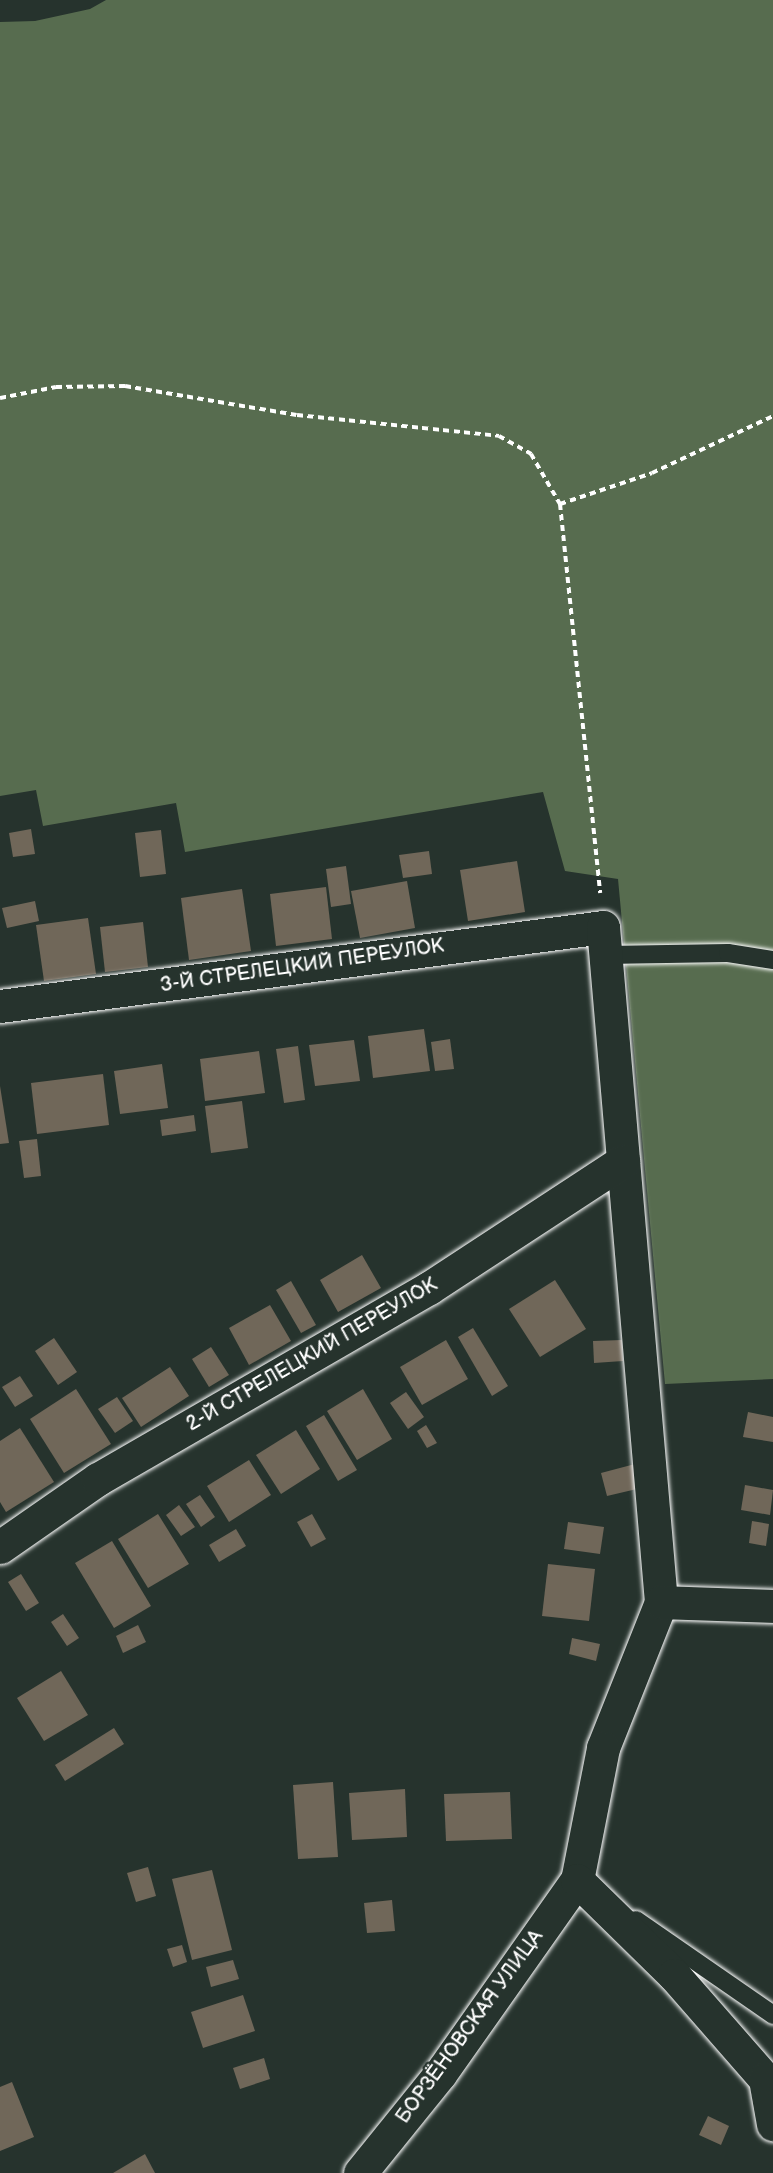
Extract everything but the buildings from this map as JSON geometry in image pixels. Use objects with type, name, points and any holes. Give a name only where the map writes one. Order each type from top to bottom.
[{"type":"street","name":"3-Й СТРЕЛЕЦКИЙ ПЕРЕУЛОК","points":[[0,1006],[605,941]]},
{"type":"street","points":[[605,941],[661,1602],[603,1748],[578,1880],[674,1975],[765,2079],[773,2124]]},
{"type":"street","name":"2-Й СТРЕЛЕЦКИЙ ПЕРЕУЛОК","points":[[0,1547],[98,1479],[420,1293],[623,1161]]},
{"type":"street","points":[[661,1602],[773,1606]]},
{"type":"street","name":"БОРЗЁНОВСКАЯ УЛИЦА","points":[[360,2173],[440,2074],[578,1880]]},
{"type":"lane","points":[[605,941],[728,953],[773,960]]},
{"type":"lane","points":[[578,1880],[773,2015]]},
{"type":"path","points":[[0,398],[56,387],[125,386],[297,415],[499,436],[531,454],[560,504],[605,941]]},
{"type":"path","points":[[560,504],[652,473],[773,416]]},
{"type":"green space","points":[[106,0],[773,0],[773,1379],[665,1384],[618,879],[565,871],[543,792],[185,852],[176,803],[43,826],[36,790],[0,796],[0,22],[35,21],[90,9]]}]
